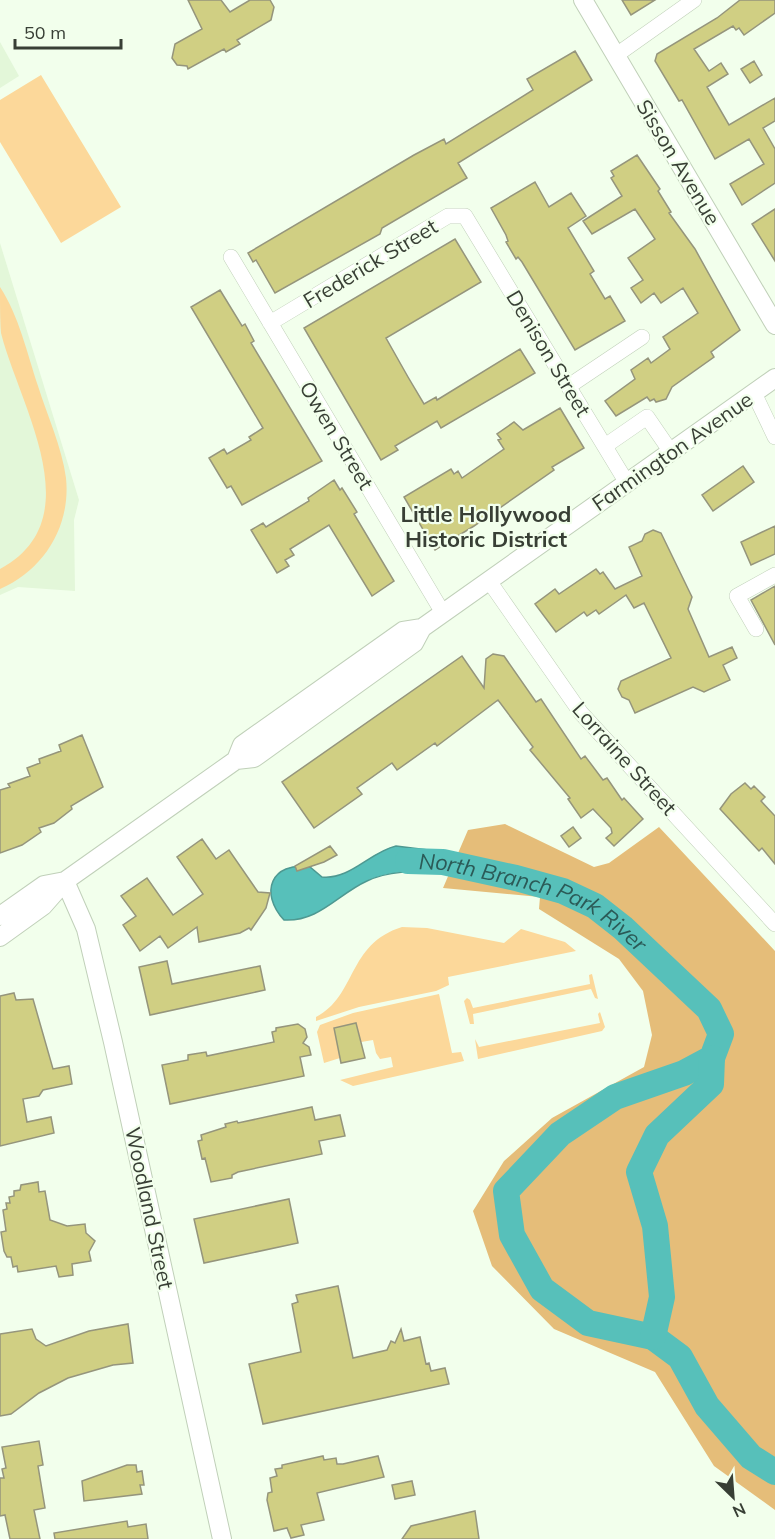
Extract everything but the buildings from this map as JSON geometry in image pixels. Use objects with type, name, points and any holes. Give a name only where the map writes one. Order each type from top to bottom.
[{"type":"main road","name":"Sisson Avenue","points":[[583,0],[775,325]]},
{"type":"main road","name":"Farmington Avenue","points":[[0,937],[43,906],[65,881],[236,760],[242,745],[403,631],[422,628],[775,378]]},
{"type":"main road","name":"Farmington Avenue","points":[[0,916],[44,885],[65,881]]},
{"type":"main road","name":"Woodland Street","points":[[65,881],[86,929],[113,1041],[222,1539]]},
{"type":"street","points":[[615,56],[694,0]]},
{"type":"street","name":"Frederick Street","points":[[270,323],[448,216],[465,216],[471,222]]},
{"type":"street","name":"Denison Street","points":[[471,222],[627,483]]},
{"type":"street","name":"Owen Street","points":[[231,257],[443,613]]},
{"type":"street","points":[[569,386],[642,337]]},
{"type":"street","points":[[754,393],[775,437]]},
{"type":"street","points":[[605,446],[647,417],[671,452]]},
{"type":"street","points":[[756,629],[737,596],[775,575]]},
{"type":"street","name":"Lorraine Street","points":[[489,581],[581,713],[775,924]]},
{"type":"shaded area","points":[[0,42],[19,76],[0,88]]},
{"type":"shaded area","points":[[41,75],[121,207],[61,243],[0,142],[0,100]]},
{"type":"shaded area","points":[[0,243],[79,500],[74,520],[75,591],[18,587],[0,595]]},
{"type":"shaded area","points":[[0,287],[17,322],[58,443],[66,478],[66,496],[59,529],[42,558],[16,581],[0,589],[0,569],[27,547],[42,521],[46,491],[42,459],[33,426],[1,333]]},
{"type":"shaded area","points":[[505,824],[594,867],[609,863],[659,827],[775,951],[775,1510],[714,1466],[655,1372],[554,1329],[492,1266],[473,1211],[504,1161],[552,1118],[644,1067],[652,1035],[643,991],[619,959],[539,909],[540,897],[443,888],[468,830]]},
{"type":"shaded area","points":[[402,927],[427,928],[504,943],[521,929],[565,942],[576,951],[448,977],[449,985],[436,991],[359,1007],[316,1021],[316,1017],[329,1008],[339,996],[361,957],[371,945],[384,935]]},
{"type":"shaded area","points":[[592,974],[598,999],[595,998],[591,989],[473,1014],[474,1024],[470,1024],[464,1001],[467,998],[473,1008],[590,984],[589,975]]},
{"type":"shaded area","points":[[439,994],[452,1053],[461,1052],[464,1061],[353,1086],[340,1080],[393,1067],[391,1057],[380,1059],[373,1040],[338,1046],[340,1058],[324,1063],[317,1032],[320,1025],[353,1013]]},
{"type":"shaded area","points":[[600,1012],[605,1027],[602,1031],[478,1059],[475,1039],[479,1047],[600,1023],[598,1014]]},
{"type":"water","points":[[396,846],[444,852],[443,862],[436,872],[401,872],[367,881],[308,917],[284,920],[276,910],[271,890],[273,881],[286,869],[297,866],[310,867],[322,877],[332,877],[351,870],[377,854]]},
{"type":"waterway","name":"North Branch Park River","points":[[408,861],[443,862],[516,878],[563,891],[595,906],[623,928],[709,1009],[721,1034],[712,1058],[684,1073],[615,1097],[560,1134],[506,1191],[512,1235],[542,1289],[588,1323],[653,1337],[680,1357],[707,1406],[751,1457],[775,1472]]},
{"type":"waterway","name":"North Branch Park River","points":[[653,1337],[662,1297],[655,1226],[639,1172],[657,1135],[711,1084],[712,1058]]},
{"type":"district","name":"Little Hollywood Historic District","points":[[486,526]]}]
